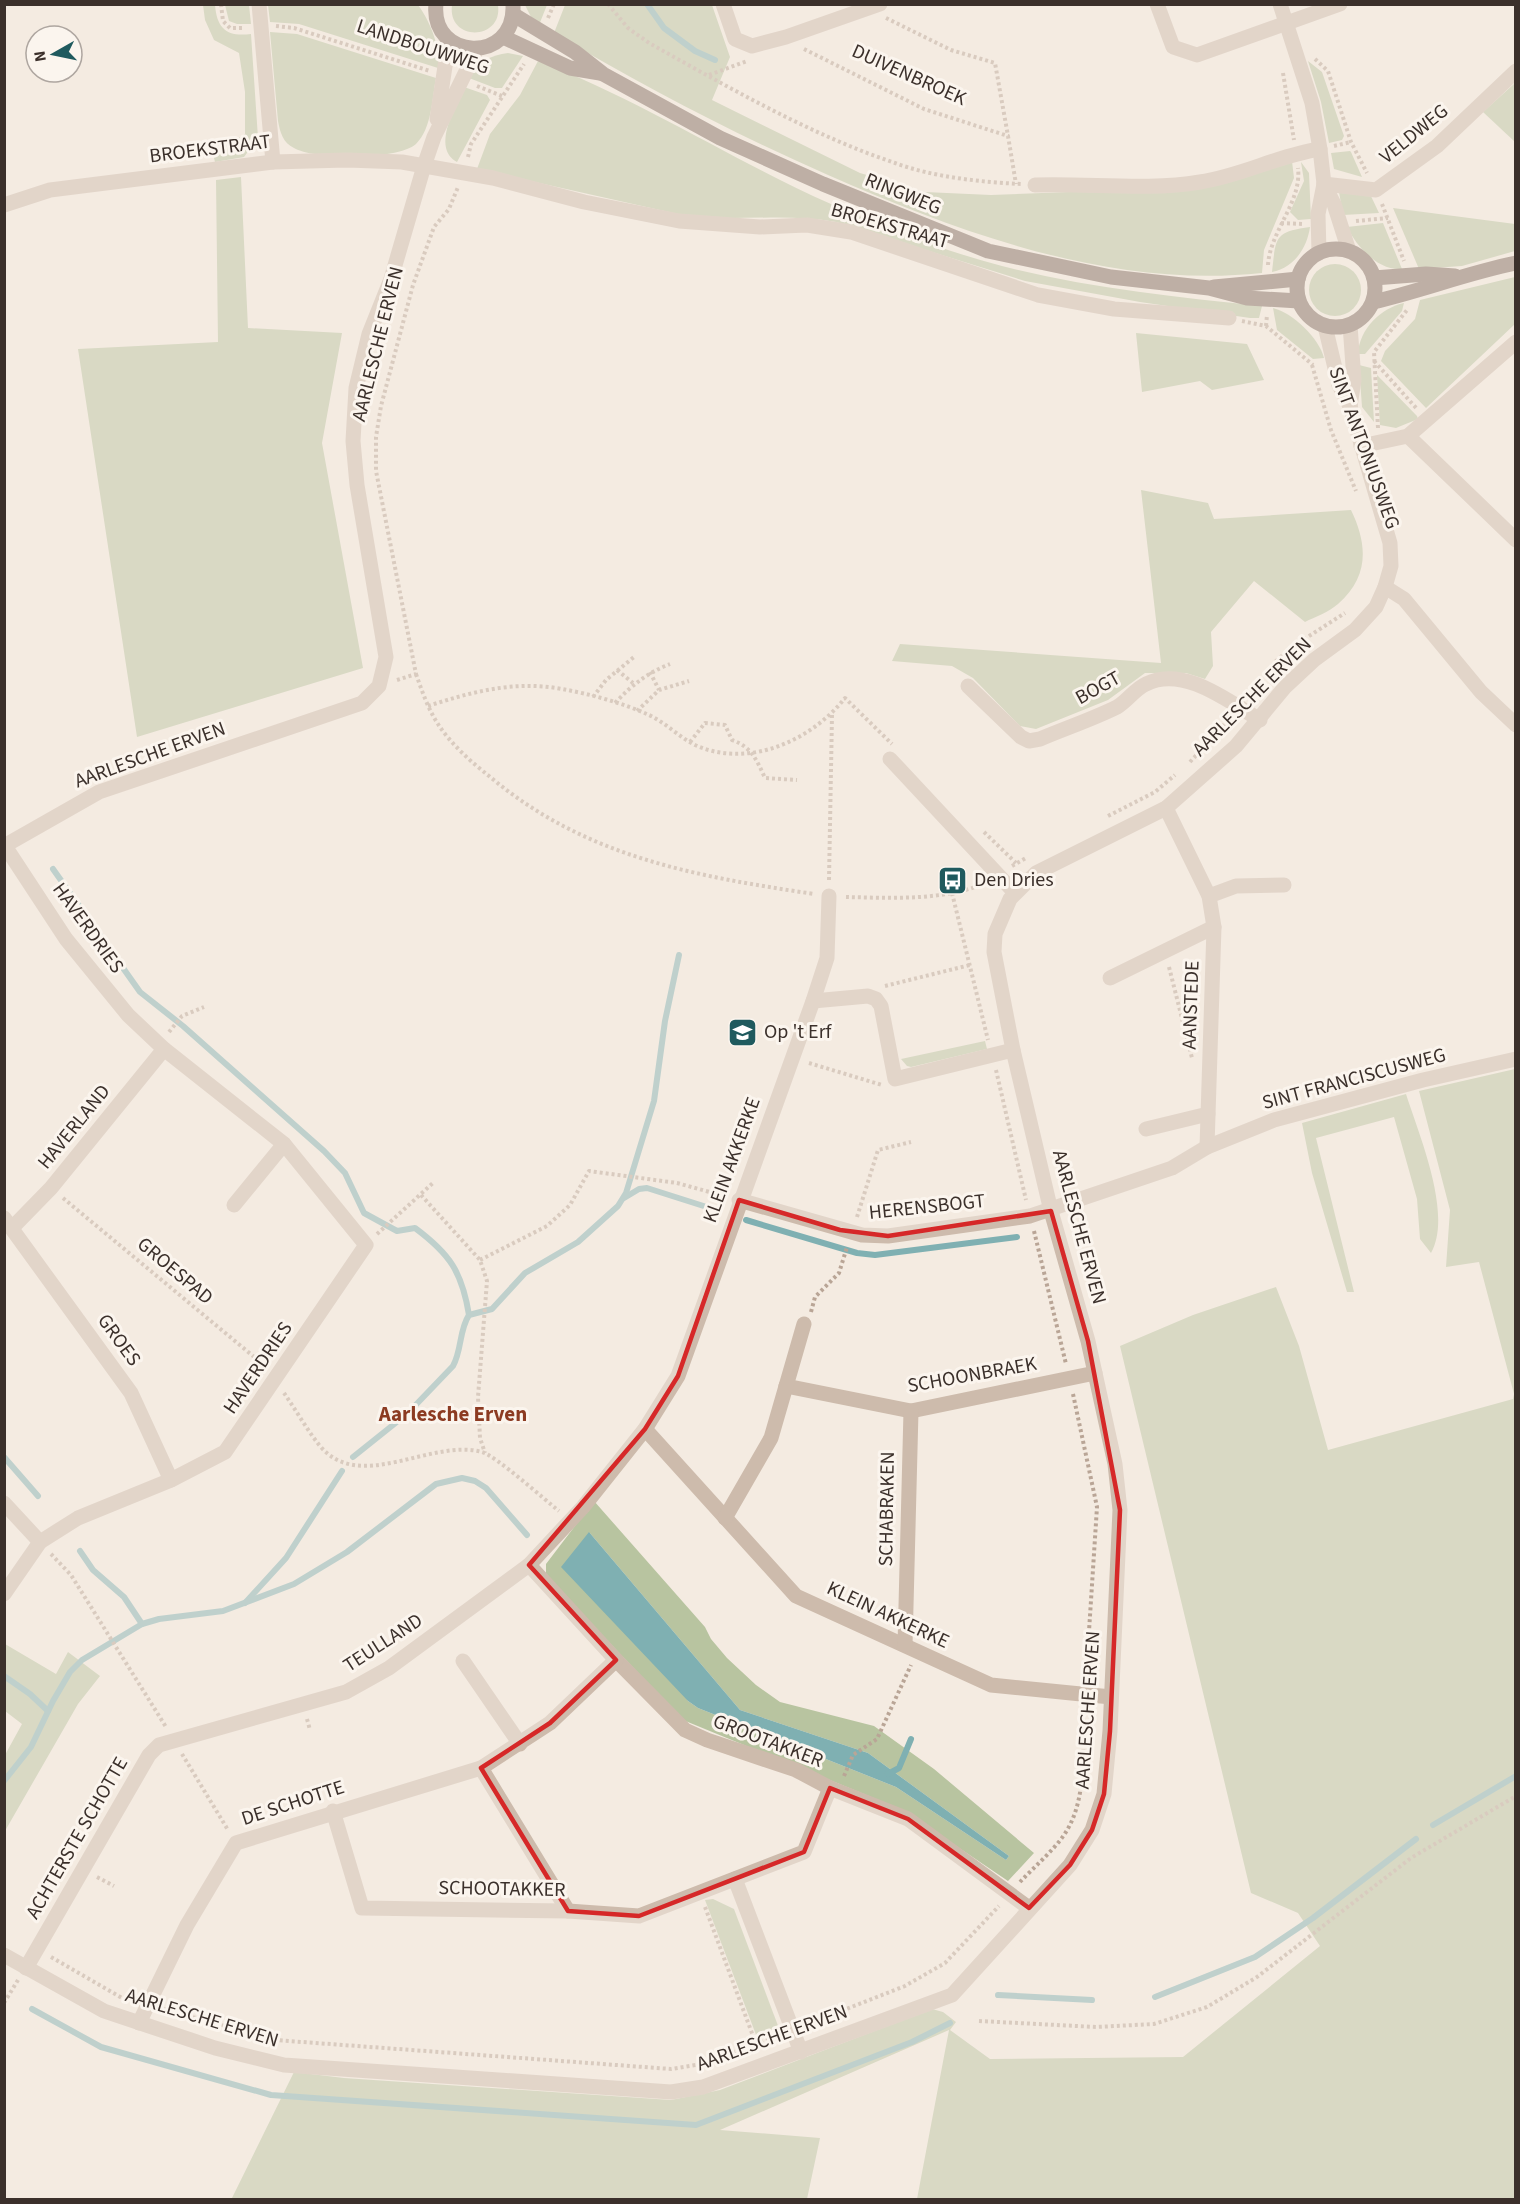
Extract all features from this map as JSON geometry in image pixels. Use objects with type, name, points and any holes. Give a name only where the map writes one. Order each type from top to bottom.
[{"type":"main road","points":[[436,4],[438,26],[450,40],[456,45],[477,49],[493,45],[503,37],[513,10]]},
{"type":"main road","name":"RINGWEG","points":[[513,10],[603,74],[720,138],[823,184],[988,251],[1111,277],[1209,288],[1247,298],[1299,301]]},
{"type":"main road","name":"RINGWEG","points":[[503,37],[570,68],[603,74]]},
{"type":"main road","points":[[1334,249],[1349,251],[1367,264],[1374,278],[1373,302],[1364,316],[1350,325],[1325,327],[1309,317],[1299,301],[1298,279],[1307,262],[1319,253],[1334,249]]},
{"type":"main road","points":[[1373,302],[1427,289],[1460,276],[1515,263]]},
{"type":"main road","points":[[1374,278],[1426,274],[1460,276]]},
{"type":"main road","name":"RINGWEG","points":[[1209,288],[1298,279]]},
{"type":"street","points":[[259,4],[273,162]]},
{"type":"street","points":[[723,4],[735,39],[752,46],[874,7]]},
{"type":"street","points":[[1157,4],[1173,47],[1197,55],[1340,4]]},
{"type":"street","points":[[1280,4],[1312,103],[1320,149],[1324,184],[1318,214],[1319,253]]},
{"type":"street","points":[[434,137],[450,40]]},
{"type":"street","points":[[423,166],[434,137],[477,49]]},
{"type":"street","name":"VELDWEG","points":[[1324,184],[1376,190],[1437,146],[1515,71]]},
{"type":"street","points":[[1035,185],[1160,188],[1204,182],[1296,153],[1320,149]]},
{"type":"street","name":"BROEKSTRAAT","points":[[4,205],[50,190],[273,162],[347,160],[423,166],[679,221],[760,227],[783,224],[829,227],[851,232],[1038,295],[1114,309],[1229,318]]},
{"type":"street","name":"AARLESCHE ERVEN","points":[[5,846],[99,792],[362,703],[379,686],[385,670],[386,657],[357,485],[353,441],[356,388],[369,334],[391,279],[423,166]]},
{"type":"street","points":[[1324,184],[1334,204],[1349,251]]},
{"type":"street","name":"SINT ANTONIUSWEG","points":[[1350,325],[1354,380],[1350,406]]},
{"type":"street","name":"SINT ANTONIUSWEG","points":[[1325,327],[1339,385],[1350,406],[1390,543],[1391,566],[1385,587]]},
{"type":"street","points":[[1361,446],[1408,436],[1515,342]]},
{"type":"street","points":[[1408,436],[1515,540]]},
{"type":"street","points":[[1385,587],[1404,599],[1481,692],[1515,725]]},
{"type":"street","name":"AARLESCHE ERVEN","points":[[4,1955],[104,2011],[215,2048],[284,2065],[671,2092],[703,2087],[952,1995],[1070,1865],[1092,1830],[1104,1794],[1120,1510],[1114,1464],[1095,1373],[1051,1210],[1012,1050],[994,952],[995,934],[1010,899],[1036,873],[1166,808],[1236,747],[1286,687],[1314,660],[1355,630],[1376,607],[1385,587]]},
{"type":"street","name":"BOGT","points":[[968,686],[1021,737],[1029,741],[1040,739],[1118,706],[1145,684],[1156,680],[1179,680],[1204,687],[1260,720]]},
{"type":"street","points":[[890,759],[1015,893]]},
{"type":"street","name":"AANSTEDE","points":[[1166,808],[1209,896],[1214,927],[1207,1147]]},
{"type":"street","name":"HAVERDRIES","points":[[5,846],[66,939],[128,1015],[165,1042],[284,1144],[366,1245],[225,1452],[171,1480],[78,1518],[40,1542]]},
{"type":"street","points":[[1209,896],[1236,886],[1284,885]]},
{"type":"street","name":"KLEIN AKKERKE","points":[[529,1565],[570,1520],[645,1429],[678,1376],[827,958],[829,896]]},
{"type":"street","name":"AANSTEDE","points":[[1110,978],[1214,927]]},
{"type":"street","points":[[813,1001],[868,996],[876,999],[881,1006],[895,1078],[1012,1050]]},
{"type":"street","name":"HAVERLAND","points":[[10,1231],[51,1188],[165,1042]]},
{"type":"street","name":"SINT FRANCISCUSWEG","points":[[1051,1210],[1172,1168],[1207,1147],[1274,1120],[1423,1080],[1515,1059]]},
{"type":"street","points":[[1146,1129],[1208,1114]]},
{"type":"street","points":[[234,1205],[284,1144]]},
{"type":"street","name":"HERENSBOGT","points":[[739,1200],[851,1234],[888,1236],[1030,1216],[1051,1210]]},
{"type":"street","name":"GROES","points":[[10,1231],[131,1393],[171,1480]]},
{"type":"street","points":[[725,1518],[771,1438],[804,1324]]},
{"type":"street","name":"SCHOONBRAEK","points":[[786,1386],[911,1411],[1095,1373]]},
{"type":"street","name":"SCHABRAKEN","points":[[911,1411],[911,1648]]},
{"type":"street","name":"KLEIN AKKERKE","points":[[645,1429],[796,1596],[991,1685],[1111,1697]]},
{"type":"street","points":[[4,1503],[40,1542],[4,1594]]},
{"type":"street","name":"GROOTAKKER","points":[[529,1565],[616,1660],[685,1730],[707,1740],[836,1785],[908,1819],[1029,1908]]},
{"type":"street","name":"TEULLAND","points":[[174,1740],[346,1692],[389,1668],[529,1565]]},
{"type":"street","name":"DE SCHOTTE","points":[[139,2023],[187,1925],[236,1843],[333,1811],[481,1768],[549,1723],[616,1660]]},
{"type":"street","points":[[463,1661],[520,1744]]},
{"type":"street","name":"ACHTERSTE SCHOTTE","points":[[26,1968],[149,1755],[159,1745],[174,1740]]},
{"type":"street","points":[[481,1768],[568,1911]]},
{"type":"street","name":"SCHOOTAKKER","points":[[333,1811],[362,1908],[568,1911],[639,1916],[804,1852],[836,1785]]},
{"type":"street","points":[[735,1879],[801,2052]]},
{"type":"path","name":"LANDBOUWWEG","points":[[221,4],[223,21],[230,28],[294,28],[444,75]]},
{"type":"path","points":[[608,4],[628,28],[649,43],[848,145],[897,164],[1016,184],[994,63],[951,50],[874,7]]},
{"type":"path","name":"DUIVENBROEK","points":[[786,37],[924,109],[1008,136]]},
{"type":"path","points":[[1296,51],[1312,56],[1328,71],[1351,142],[1388,218]]},
{"type":"path","name":"LANDBOUWWEG","points":[[461,81],[501,96],[471,144],[464,173]]},
{"type":"path","name":"AARLESCHE ERVEN","points":[[464,173],[449,209],[434,227],[412,285],[381,406],[376,437],[376,471],[416,674],[428,706],[439,726],[476,766],[509,794],[550,821],[593,843],[663,865],[829,896]]},
{"type":"path","points":[[1229,318],[1266,326]]},
{"type":"path","name":"SINT ANTONIUSWEG","points":[[1379,441],[1373,360],[1426,420]]},
{"type":"path","name":"SINT ANTONIUSWEG","points":[[1312,365],[1331,430],[1359,497]]},
{"type":"path","name":"AARLESCHE ERVEN","points":[[1101,819],[1155,792],[1190,762],[1276,662],[1295,645],[1349,610]]},
{"type":"path","points":[[593,697],[606,680],[634,657]]},
{"type":"path","points":[[615,703],[633,684],[650,672],[670,664]]},
{"type":"path","points":[[617,670],[633,684]]},
{"type":"path","points":[[650,672],[658,690]]},
{"type":"path","points":[[379,686],[416,674]]},
{"type":"path","points":[[637,711],[658,690],[689,681]]},
{"type":"path","points":[[428,706],[460,695],[505,686],[561,688],[650,715],[690,741],[723,753],[761,753],[807,733],[832,715],[845,698]]},
{"type":"path","points":[[832,715],[829,896],[900,898],[967,891],[999,876],[1026,857]]},
{"type":"path","points":[[690,741],[705,723],[724,725],[732,740],[742,743],[753,753],[765,778],[797,780]]},
{"type":"path","name":"AANSTEDE","points":[[1165,951],[1197,1078],[1209,1084]]},
{"type":"path","points":[[876,999],[884,987],[970,965]]},
{"type":"path","points":[[165,1042],[182,1016],[204,1007]]},
{"type":"path","points":[[791,1057],[888,1087]]},
{"type":"path","points":[[814,1297],[839,1273],[878,1150],[911,1142]]},
{"type":"path","points":[[480,1260],[547,1226],[570,1205],[589,1171],[677,1183],[739,1200]]},
{"type":"path","points":[[380,1232],[434,1182]]},
{"type":"path","name":"GROESPAD","points":[[51,1188],[278,1377]]},
{"type":"path","points":[[421,1195],[480,1260],[487,1281],[478,1397],[480,1438],[485,1453]]},
{"type":"path","points":[[1030,1216],[1069,1378]]},
{"type":"path","points":[[278,1377],[284,1393],[320,1447],[342,1463],[355,1467],[376,1466],[421,1454],[459,1449],[485,1453],[570,1520]]},
{"type":"path","points":[[40,1542],[71,1575],[236,1843]]},
{"type":"path","points":[[836,1785],[853,1755],[877,1739],[911,1648]]},
{"type":"path","points":[[979,2021],[1096,2026],[1154,2024],[1207,2007],[1257,1977],[1411,1858],[1515,1796]]},
{"type":"path","points":[[700,1892],[756,2044]]},
{"type":"path","points":[[4,2003],[26,1968]]},
{"type":"highlighted area","points":[[739,1200],[840,1230],[888,1236],[1051,1211],[1088,1341],[1120,1510],[1110,1731],[1104,1794],[1092,1830],[1070,1865],[1029,1908],[908,1819],[830,1788],[804,1852],[639,1916],[568,1911],[481,1768],[550,1723],[616,1660],[529,1565],[645,1429],[678,1376]]},
{"type":"green space","points":[[203,5],[215,5],[218,20],[225,30],[236,34],[251,34],[258,138],[244,157],[215,162],[213,154],[245,134],[245,92],[239,53],[214,40],[205,20]]},
{"type":"green space","points":[[225,5],[249,5],[251,24],[237,24],[229,21]]},
{"type":"green space","points":[[268,5],[418,5],[434,35],[438,52],[438,68],[299,24],[270,22]]},
{"type":"green space","points":[[452,5],[498,5],[497,17],[484,31],[466,31],[458,26],[453,17]]},
{"type":"green space","points":[[525,5],[547,5],[539,25],[532,19]]},
{"type":"green space","points":[[565,5],[712,5],[730,57],[712,100],[860,173],[925,192],[991,195],[1094,191],[1292,161],[1294,178],[1264,250],[1262,273],[1206,276],[1150,273],[1094,265],[1039,252],[985,236],[879,197],[793,159],[688,108],[554,33]]},
{"type":"green space","points":[[270,32],[297,34],[436,78],[428,122],[416,144],[393,153],[356,156],[319,155],[290,146],[283,137],[278,121]]},
{"type":"green space","points":[[508,53],[523,56],[502,88],[495,88],[469,78],[486,60]]},
{"type":"green space","points":[[538,61],[576,76],[649,111],[794,187],[937,246],[1002,266],[1066,280],[1164,295],[1262,306],[1259,318],[1140,302],[1025,281],[836,222],[800,218],[691,217],[477,169],[490,134],[520,95]]},
{"type":"green space","points":[[1308,61],[1322,72],[1344,136],[1342,140],[1329,143],[1321,102]]},
{"type":"green space","points":[[1515,83],[1515,142],[1483,112]]},
{"type":"green space","points":[[464,87],[487,95],[490,100],[457,162],[450,156],[446,147],[446,137],[451,115]]},
{"type":"green space","points":[[1350,151],[1362,177],[1334,169],[1331,153]]},
{"type":"green space","points":[[1301,162],[1309,173],[1311,219],[1298,220],[1290,212],[1304,181]]},
{"type":"green space","points":[[241,177],[248,328],[342,333],[322,443],[363,668],[137,737],[78,349],[218,342],[216,180]]},
{"type":"green space","points":[[1339,192],[1370,194],[1379,213],[1343,215]]},
{"type":"green space","points":[[1393,208],[1515,224],[1515,251],[1462,266],[1419,269]]},
{"type":"green space","points":[[1383,223],[1402,269],[1385,266],[1369,256],[1362,250],[1347,227]]},
{"type":"green space","points":[[1310,227],[1306,242],[1293,262],[1272,272],[1279,238],[1289,231]]},
{"type":"green space","points":[[1335,264],[1349,268],[1357,276],[1361,290],[1357,304],[1349,312],[1335,316],[1321,312],[1313,304],[1309,290],[1313,276],[1321,268]]},
{"type":"green space","points":[[1515,277],[1515,324],[1426,408],[1381,361],[1385,351],[1415,319],[1420,300]]},
{"type":"green space","points":[[1404,303],[1402,311],[1365,354],[1358,354],[1362,336],[1373,321],[1387,310]]},
{"type":"green space","points":[[1273,308],[1289,315],[1304,327],[1317,342],[1324,358],[1313,359],[1277,330]]},
{"type":"green space","points":[[1136,333],[1247,344],[1264,380],[1212,390],[1200,381],[1142,392]]},
{"type":"green space","points":[[1359,365],[1371,368],[1374,422],[1362,407]]},
{"type":"green space","points":[[1377,375],[1418,419],[1396,428],[1380,425]]},
{"type":"green space","points":[[1141,490],[1208,503],[1214,519],[1351,510],[1357,523],[1363,548],[1356,583],[1338,604],[1305,622],[1254,581],[1211,632],[1213,666],[1205,679],[1186,673],[1145,673],[1108,700],[1036,729],[1020,726],[973,678],[952,666],[892,661],[900,644],[1161,663]]},
{"type":"green space","points":[[985,1041],[987,1049],[911,1067],[901,1059]]},
{"type":"green space","points":[[1515,1069],[1515,2199],[917,2199],[949,2030],[720,2130],[820,2138],[807,2199],[231,2200],[294,2072],[344,2078],[671,2100],[720,2090],[932,2009],[943,2012],[956,2022],[950,2030],[990,2059],[1183,2057],[1320,1946],[1298,1913],[1251,1893],[1120,1346],[1193,1315],[1276,1287],[1299,1346],[1328,1450],[1513,1399],[1514,1394],[1479,1262],[1446,1267],[1450,1210],[1419,1091]]},
{"type":"green space","points":[[1406,1094],[1432,1174],[1436,1196],[1437,1237],[1431,1253],[1420,1239],[1417,1199],[1394,1117],[1316,1138],[1354,1292],[1347,1292],[1312,1173],[1302,1123]]},
{"type":"green space","points":[[594,1501],[705,1627],[711,1639],[727,1658],[756,1685],[780,1702],[874,1726],[934,1769],[1034,1853],[1008,1881],[903,1810],[683,1720],[546,1576],[546,1564]],"holes":[[[589,1532],[740,1710],[868,1753],[1009,1856],[1006,1860],[896,1787],[698,1708],[688,1701]]]},
{"type":"green space","points":[[5,1644],[56,1674],[68,1652],[100,1676],[78,1704],[5,1831],[5,1755],[22,1724],[5,1711]]},
{"type":"green space","points":[[713,1899],[734,1909],[780,2031],[758,2040],[705,1900]]},
{"type":"water","points":[[589,1532],[740,1710],[868,1753],[1009,1856],[1006,1860],[896,1787],[698,1708],[688,1701],[561,1567]]},
{"type":"waterway","points":[[647,4],[664,28],[695,51],[715,60]]},
{"type":"waterway","points":[[53,869],[140,992],[183,1026],[324,1151],[345,1173],[364,1213],[397,1231],[415,1228],[446,1256],[463,1287],[469,1315]]},
{"type":"waterway","points":[[353,1457],[408,1413],[453,1366],[469,1315],[492,1309],[525,1273],[578,1242],[618,1206],[626,1193],[654,1101],[665,1021],[679,955]]},
{"type":"waterway","points":[[624,1198],[639,1189],[647,1188],[713,1209]]},
{"type":"waterway","points":[[746,1220],[857,1253],[875,1255],[1017,1237]]},
{"type":"waterway","points":[[4,1457],[38,1496]]},
{"type":"waterway","points":[[245,1603],[286,1558],[342,1471]]},
{"type":"waterway","points":[[4,1781],[31,1747],[53,1701],[70,1672],[82,1660],[142,1624],[159,1619],[223,1611],[294,1584],[347,1552],[436,1484],[462,1478],[475,1481],[486,1488],[527,1535]]},
{"type":"waterway","points":[[80,1551],[93,1570],[124,1597],[142,1624]]},
{"type":"waterway","points":[[4,1676],[30,1694],[48,1711]]},
{"type":"waterway","points":[[888,1774],[899,1768],[911,1739]]},
{"type":"waterway","points":[[1433,1825],[1516,1776]]},
{"type":"waterway","points":[[1155,1997],[1255,1957],[1313,1918],[1416,1839]]},
{"type":"waterway","points":[[998,1995],[1092,2000]]},
{"type":"waterway","points":[[32,2009],[101,2047],[271,2095],[696,2125],[912,2042],[950,2023]]},
{"type":"place","name":"Den Dries","points":[[953,880]]},
{"type":"place","name":"Op 't Erf","points":[[743,1032]]},
{"type":"district","name":"Aarlesche Erven","points":[[453,1414]]}]
